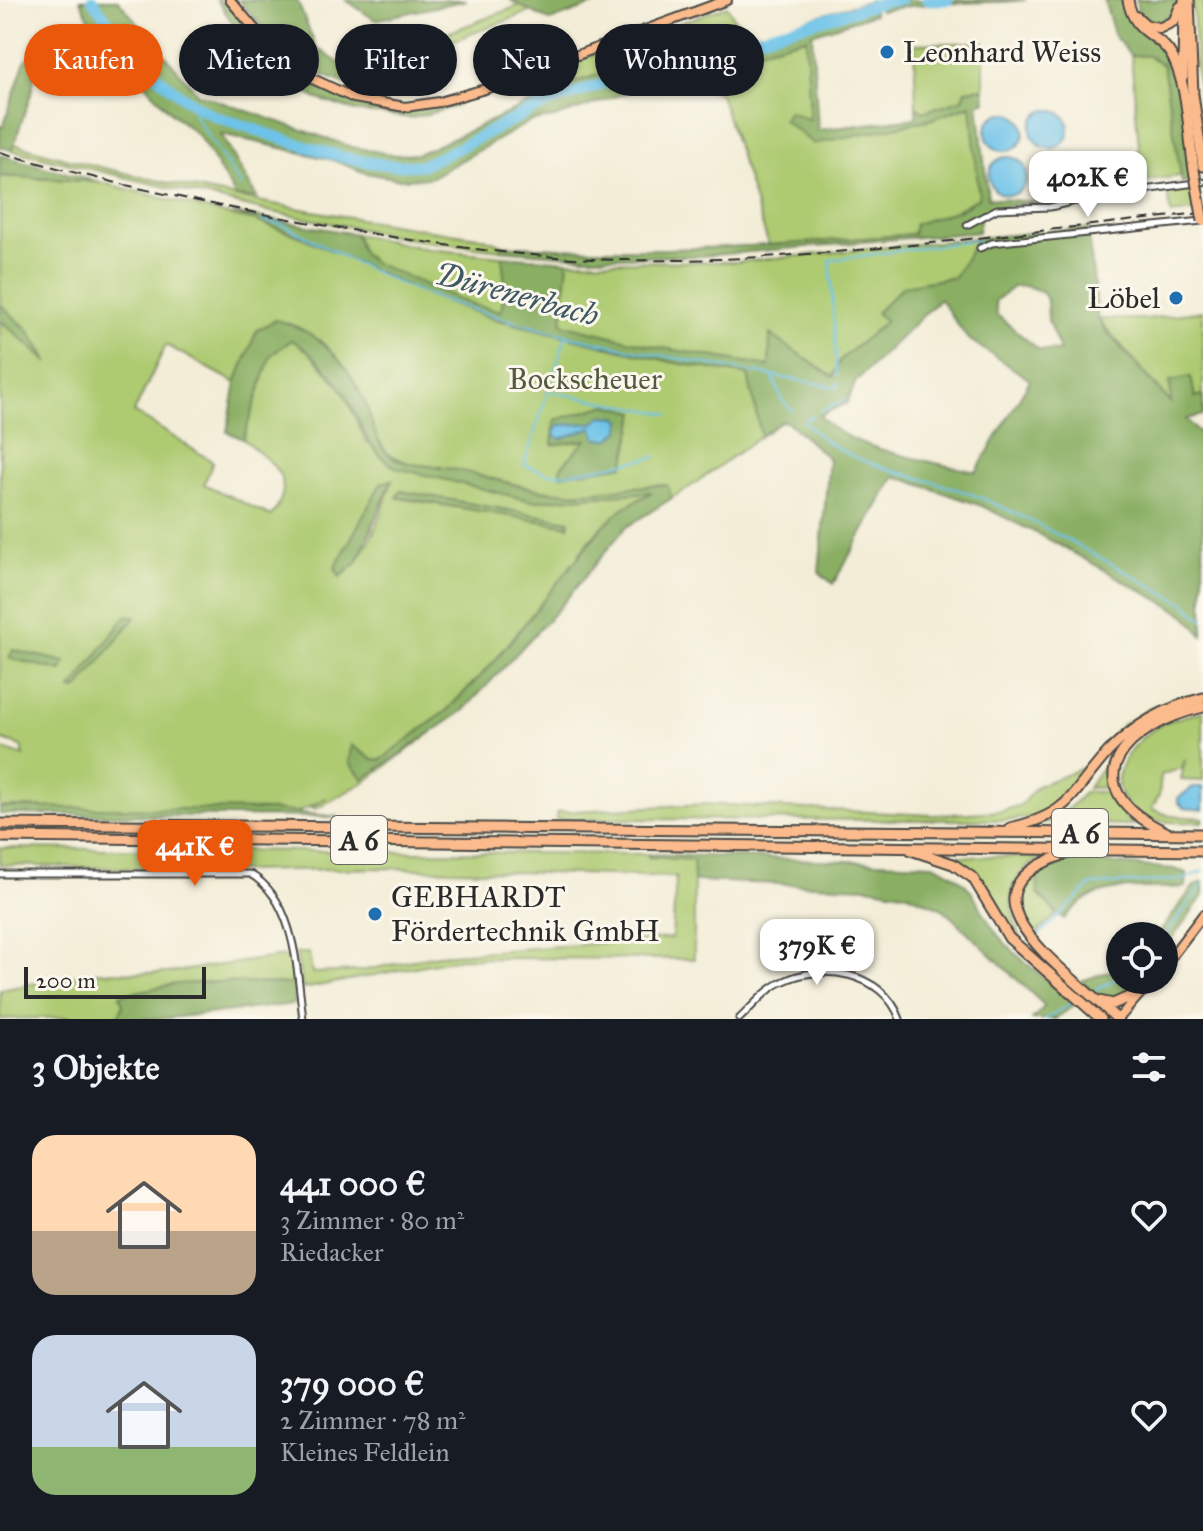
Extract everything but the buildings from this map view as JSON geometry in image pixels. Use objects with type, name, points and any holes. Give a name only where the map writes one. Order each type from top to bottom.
[{"type":"highway","points":[[1128,2],[1140,21],[1160,28],[1174,21],[1185,0]]},
{"type":"highway","points":[[1183,92],[1185,0]]},
{"type":"highway","points":[[1185,0],[1203,221]]},
{"type":"highway","points":[[1128,2],[1136,25],[1172,57],[1183,92],[1198,168]]},
{"type":"highway","points":[[991,832],[1042,819],[1065,806],[1107,754],[1140,725],[1167,710],[1203,698]]},
{"type":"highway","points":[[1169,833],[1131,814],[1115,789],[1119,757],[1134,738],[1170,717],[1203,707]]},
{"type":"highway","name":"A 6","points":[[0,824],[1203,834]]},
{"type":"highway","name":"A 6","points":[[0,837],[1203,851]]},
{"type":"highway","points":[[900,846],[962,869],[979,885],[1004,931],[1101,1019]]},
{"type":"highway","points":[[1083,849],[1046,860],[1023,877],[1014,908],[1020,927],[1030,941],[1118,1019]]},
{"type":"highway","points":[[1099,1001],[1113,1004],[1136,994]]},
{"type":"main road","points":[[230,0],[259,34],[302,74],[354,98],[405,107],[439,102],[485,89],[727,0]]},
{"type":"main road","points":[[1178,948],[1203,915]]},
{"type":"main road","points":[[1118,1019],[1140,994]]},
{"type":"street","points":[[967,225],[997,209],[1050,207],[1092,197],[1203,182]]},
{"type":"street","points":[[980,248],[992,243],[1203,221]]},
{"type":"street","points":[[0,874],[250,874],[270,889],[285,919],[303,1019]]},
{"type":"street","points":[[739,1019],[779,983],[823,971],[855,976],[872,986],[892,1004],[900,1019]]},
{"type":"green space","points":[[80,0],[118,0],[138,24],[94,24]]},
{"type":"green space","points":[[217,0],[224,0],[244,24],[233,24]]},
{"type":"green space","points":[[239,0],[297,0],[307,24],[260,24]]},
{"type":"green space","points":[[346,0],[467,0],[375,20]]},
{"type":"green space","points":[[510,0],[607,0],[550,21]]},
{"type":"green space","points":[[871,0],[874,14],[812,34],[818,130],[916,118],[916,106],[923,112],[963,99],[966,90],[984,88],[985,102],[978,103],[988,198],[1042,202],[991,210],[981,215],[978,232],[702,256],[586,257],[501,250],[503,245],[606,249],[708,248],[913,234],[915,224],[964,208],[979,197],[971,105],[932,119],[814,144],[783,120],[789,111],[810,120],[806,38],[764,49],[764,32]]},
{"type":"green space","points":[[879,0],[1026,0],[916,5],[880,11]]},
{"type":"green space","points":[[1104,0],[1123,0],[1132,23],[1160,46],[1172,62],[1184,105],[1192,181],[1182,183],[1163,65],[1148,56],[1131,55],[1115,37]]},
{"type":"green space","points":[[1136,0],[1178,1],[1174,13],[1156,25],[1138,13]]},
{"type":"green space","points":[[1193,0],[1203,0],[1203,127],[1196,69]]},
{"type":"green space","points":[[520,5],[532,11],[497,24],[473,24],[473,33],[457,39],[457,29]]},
{"type":"green space","points":[[727,6],[738,24],[677,24]]},
{"type":"green space","points":[[806,38],[814,143],[932,119],[972,105],[979,197],[913,234],[769,246],[721,96],[764,96],[764,49]]},
{"type":"green space","points":[[984,42],[984,88],[966,90],[963,99],[923,112],[916,106],[914,44]]},
{"type":"green space","points":[[319,49],[335,60],[335,80],[319,73]]},
{"type":"green space","points":[[163,53],[179,72],[179,96],[204,96],[352,147],[396,155],[418,154],[545,96],[579,96],[579,81],[595,76],[595,96],[617,96],[554,118],[531,121],[430,178],[400,179],[366,173],[333,160],[221,134],[257,198],[236,197],[198,135],[156,96],[163,96]]},
{"type":"green space","points":[[595,54],[595,76],[579,81],[579,59]]},
{"type":"green space","points":[[1131,55],[1148,56],[1163,65],[1181,176],[1142,181]]},
{"type":"green space","points":[[24,63],[24,96],[30,96],[12,150],[0,147],[0,126],[3,127]]},
{"type":"green space","points":[[319,88],[334,96],[387,110],[418,110],[454,103],[458,106],[412,118],[355,111],[312,96],[319,96]]},
{"type":"green space","points":[[15,144],[189,187],[307,210],[484,238],[503,245],[501,250],[417,240],[262,210],[12,150]]},
{"type":"green space","points":[[0,155],[100,182],[0,176]]},
{"type":"green space","name":"Bockscheuer","points":[[0,176],[100,182],[236,217],[358,241],[355,234],[428,249],[502,256],[503,261],[568,264],[568,261],[737,262],[978,238],[964,265],[914,319],[850,369],[760,429],[761,436],[687,489],[619,529],[462,710],[366,781],[316,809],[311,808],[327,798],[298,812],[0,807],[0,748],[24,756],[21,746],[0,739],[0,320],[47,359],[28,330],[0,304]],"holes":[[[257,330],[319,340],[366,405],[376,436],[387,453],[410,464],[440,467],[536,496],[661,488],[573,565],[608,522],[654,491],[532,501],[413,471],[366,441],[342,389],[308,351],[292,339],[271,354],[243,439],[272,464],[282,482],[283,492],[271,516],[204,484],[213,462],[134,412],[166,345],[236,383]],[[392,480],[367,546],[340,577]],[[401,491],[569,521],[569,525],[398,498]],[[504,651],[474,688],[419,735],[362,778],[352,746],[381,761],[446,711]]]},
{"type":"green space","points":[[1193,188],[1197,211],[1171,214],[1167,191]]},
{"type":"green space","points":[[233,213],[355,234],[361,251],[372,262],[473,305],[501,311],[505,285],[502,256],[568,261],[562,324],[657,347],[769,366],[770,334],[833,377],[840,360],[886,321],[876,313],[903,286],[954,277],[978,238],[1088,228],[1098,319],[1106,331],[1171,403],[1170,381],[1191,377],[1195,397],[1203,395],[1203,415],[1186,419],[1203,437],[1203,636],[1186,615],[1050,540],[982,506],[895,476],[833,584],[819,572],[829,459],[789,423],[782,421],[761,436],[748,375],[676,363],[494,319],[420,292],[302,237]],"holes":[[[1026,286],[1046,297],[1049,323],[1060,351],[1039,350],[997,315],[995,301],[1013,287]],[[940,299],[967,338],[1030,380],[976,472],[869,445],[831,427],[820,415],[847,403],[856,381]]]},
{"type":"green space","points":[[0,304],[28,330],[49,363],[0,320]]},
{"type":"green space","points":[[1203,311],[1203,395],[1195,397],[1170,381],[1172,404],[1098,319],[1146,319]]},
{"type":"green space","points":[[275,320],[306,332],[332,352],[352,378],[377,437],[393,458],[557,492],[667,485],[672,498],[625,528],[559,608],[463,711],[363,779],[349,763],[351,745],[372,759],[381,760],[446,711],[493,663],[603,526],[623,508],[652,492],[532,501],[397,468],[371,444],[334,378],[292,340],[271,355],[243,439],[227,432],[236,383],[257,330]]},
{"type":"green space","points":[[607,405],[636,412],[624,465],[561,475],[560,468],[586,440],[552,445],[555,420]]},
{"type":"green space","points":[[392,480],[357,563],[340,577],[335,568],[381,483]]},
{"type":"green space","points":[[400,491],[570,521],[569,526],[397,497]]},
{"type":"green space","points":[[126,616],[136,616],[77,690],[71,689]]},
{"type":"green space","points":[[13,650],[65,662],[62,671],[9,658]]},
{"type":"green space","points":[[1154,706],[1159,708],[1117,737],[1058,807],[1036,817],[1010,820],[556,819],[557,812],[706,804],[933,815],[1001,811],[1021,805],[1037,786],[1083,768],[1122,725]]},
{"type":"green space","points":[[1203,711],[1203,781],[1181,780],[1185,759],[1182,768],[1161,775],[1159,795],[1152,809],[1170,816],[1203,818],[1203,822],[1165,822],[1138,814],[1122,797],[1118,785],[1124,761],[1140,739],[1151,731],[1167,722]]},
{"type":"green space","points":[[1127,740],[1113,762],[1110,787],[1088,788],[1111,755]]},
{"type":"green space","points":[[1085,792],[1111,792],[1124,817],[1134,825],[1046,823],[1064,813]]},
{"type":"green space","points":[[0,807],[272,810],[339,817],[0,814]]},
{"type":"green space","points":[[0,848],[648,854],[648,857],[694,859],[694,959],[461,958],[303,989],[296,953],[309,953],[312,973],[361,971],[437,955],[672,938],[676,877],[384,868],[245,871],[0,865]]},
{"type":"green space","points":[[648,854],[933,864],[961,880],[1003,941],[1074,1005],[1055,1019],[1032,1019],[1045,1006],[943,909],[908,894],[868,887],[694,881],[693,860],[648,857]]},
{"type":"green space","points":[[943,856],[1044,857],[1020,874],[1014,884],[1012,906],[1022,943],[1011,932],[979,883],[957,863]]},
{"type":"green space","points":[[1071,860],[1174,869],[1187,873],[1186,887],[1104,892],[1090,897],[1064,919],[1038,894],[1037,873],[1047,864]]},
{"type":"green space","points":[[1047,864],[1038,894],[1057,914],[1034,936],[1025,927],[1019,908],[1025,888]]},
{"type":"green space","points":[[1203,882],[1203,896],[1178,931],[1178,922],[1167,922],[1194,886]]},
{"type":"green space","points":[[283,956],[290,960],[294,984],[120,995],[123,1005],[119,1016],[0,1019],[0,990],[92,972],[167,973]]},
{"type":"green space","points":[[1106,973],[1106,994],[1123,994],[1117,999],[1098,997],[1081,981]]},
{"type":"green space","points":[[175,984],[294,984],[295,1004],[159,1019],[64,1019],[119,1016],[123,1005],[120,995]]},
{"type":"water","points":[[1050,110],[1064,115],[1069,129],[1064,143],[1050,148],[1036,143],[1031,129],[1036,115]]},
{"type":"water","points":[[1005,113],[1019,118],[1024,132],[1019,146],[1005,151],[991,146],[986,132],[991,118]]},
{"type":"water","points":[[1053,155],[1067,160],[1072,174],[1067,188],[1053,193],[1039,188],[1034,174],[1039,160]]},
{"type":"water","points":[[1008,157],[1022,162],[1027,176],[1022,190],[1008,195],[994,190],[989,176],[994,162]]},
{"type":"water","points":[[602,416],[617,417],[621,421],[620,430],[610,439],[597,439],[592,427],[561,439],[554,432],[560,425],[594,423]]},
{"type":"water","points":[[1193,787],[1203,787],[1203,810],[1184,808],[1178,802],[1178,798]]},
{"type":"waterway","points":[[92,0],[146,65],[178,93],[214,116],[317,150],[396,165],[422,165],[525,114],[600,85],[681,59],[887,1],[901,0]]},
{"type":"waterway","points":[[927,0],[948,0]]},
{"type":"waterway","name":"Dürenerbach","points":[[191,104],[196,117],[241,186]]},
{"type":"waterway","name":"Dürenerbach","points":[[262,221],[281,224],[405,286],[524,325],[680,359],[837,387],[837,383]]},
{"type":"waterway","points":[[837,375],[830,260],[978,240]]},
{"type":"waterway","points":[[567,333],[524,465],[549,474],[570,473],[656,457]]},
{"type":"waterway","name":"Dürenerbach","points":[[773,378],[782,400],[792,411]]},
{"type":"waterway","points":[[552,392],[669,414]]},
{"type":"waterway","points":[[821,411],[846,400]]},
{"type":"waterway","name":"Dürenerbach","points":[[812,416],[804,421],[842,451],[889,470],[963,491],[1012,512],[1187,605],[1203,619]]},
{"type":"waterway","points":[[1037,937],[1091,885],[1182,880],[1203,871]]},
{"type":"waterway","name":"Dürenerbach","points":[[1175,922],[1203,884]]},
{"type":"waterway","name":"Dürenerbach","points":[[1096,990],[1106,985]]},
{"type":"waterway","name":"Dürenerbach","points":[[1046,1019],[1072,1003]]},
{"type":"railway","points":[[0,152],[130,186],[262,214],[442,244],[579,258],[697,260],[769,257],[914,245],[1203,213]]},
{"type":"place","name":"Leonhard Weiss","points":[[887,52]]},
{"type":"place","name":"Löbel","points":[[1176,298]]},
{"type":"place","name":"GEBHARDT Fördertechnik GmbH","points":[[375,914]]}]
